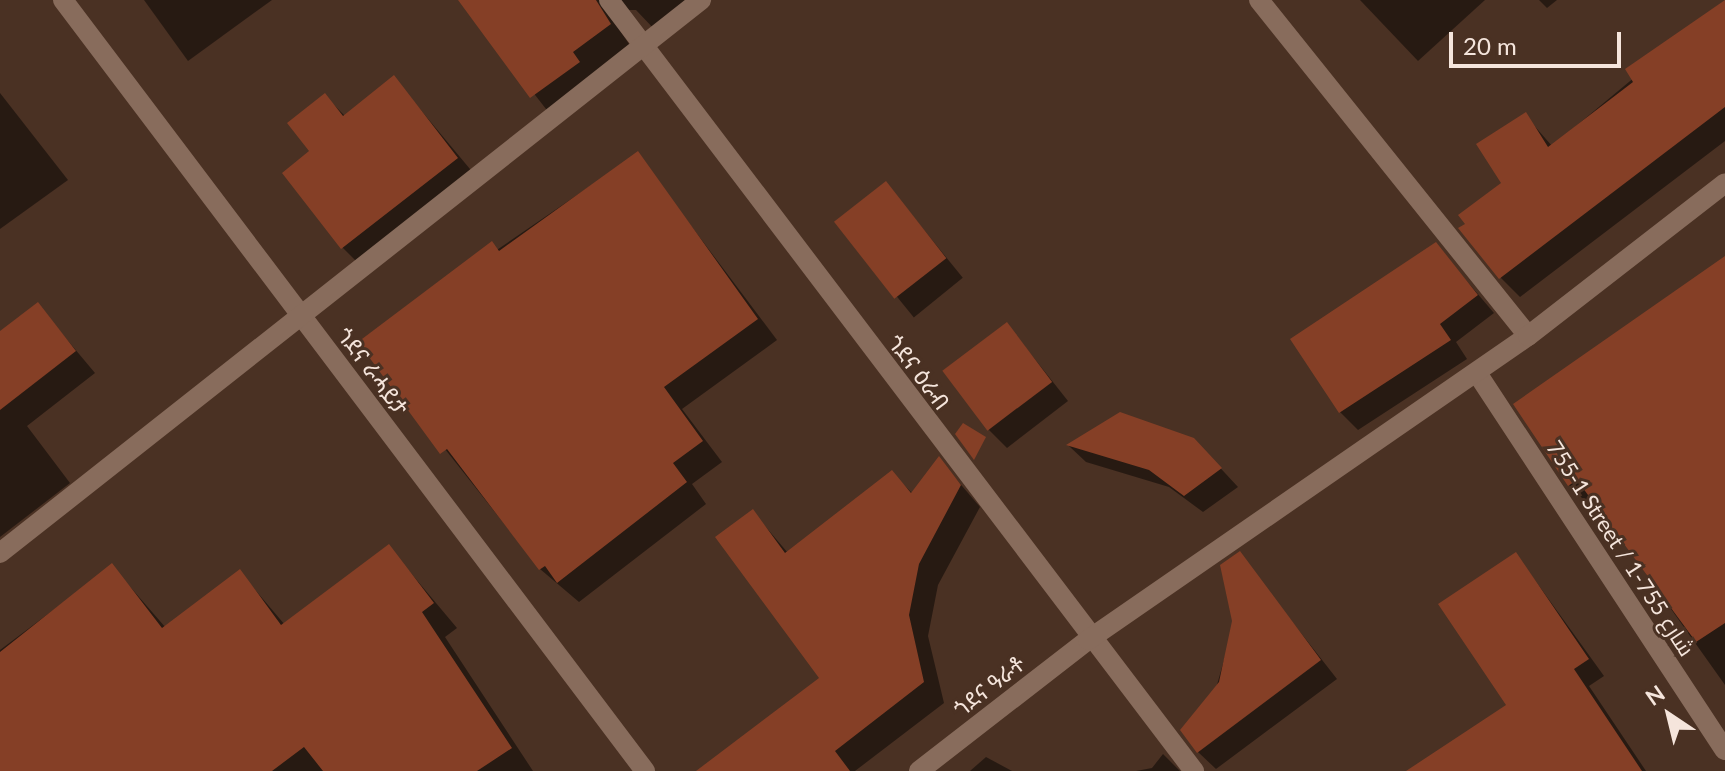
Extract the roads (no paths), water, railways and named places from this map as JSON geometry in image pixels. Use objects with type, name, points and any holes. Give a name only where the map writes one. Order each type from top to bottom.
[{"type":"street","name":"ጎደና ራሓይታ","points":[[63,0],[645,771]]},
{"type":"street","name":"ጎደና ዕራብ","points":[[609,0],[1088,640],[1194,771]]},
{"type":"street","points":[[0,553],[701,0]]},
{"type":"street","points":[[1259,0],[1528,336]]},
{"type":"street","name":"ጎደና ዓራቶ","points":[[919,771],[1088,640],[1528,336],[1725,183]]},
{"type":"street","name":"755-1 Street / شارع 755-1","points":[[1477,373],[1725,750]]}]
